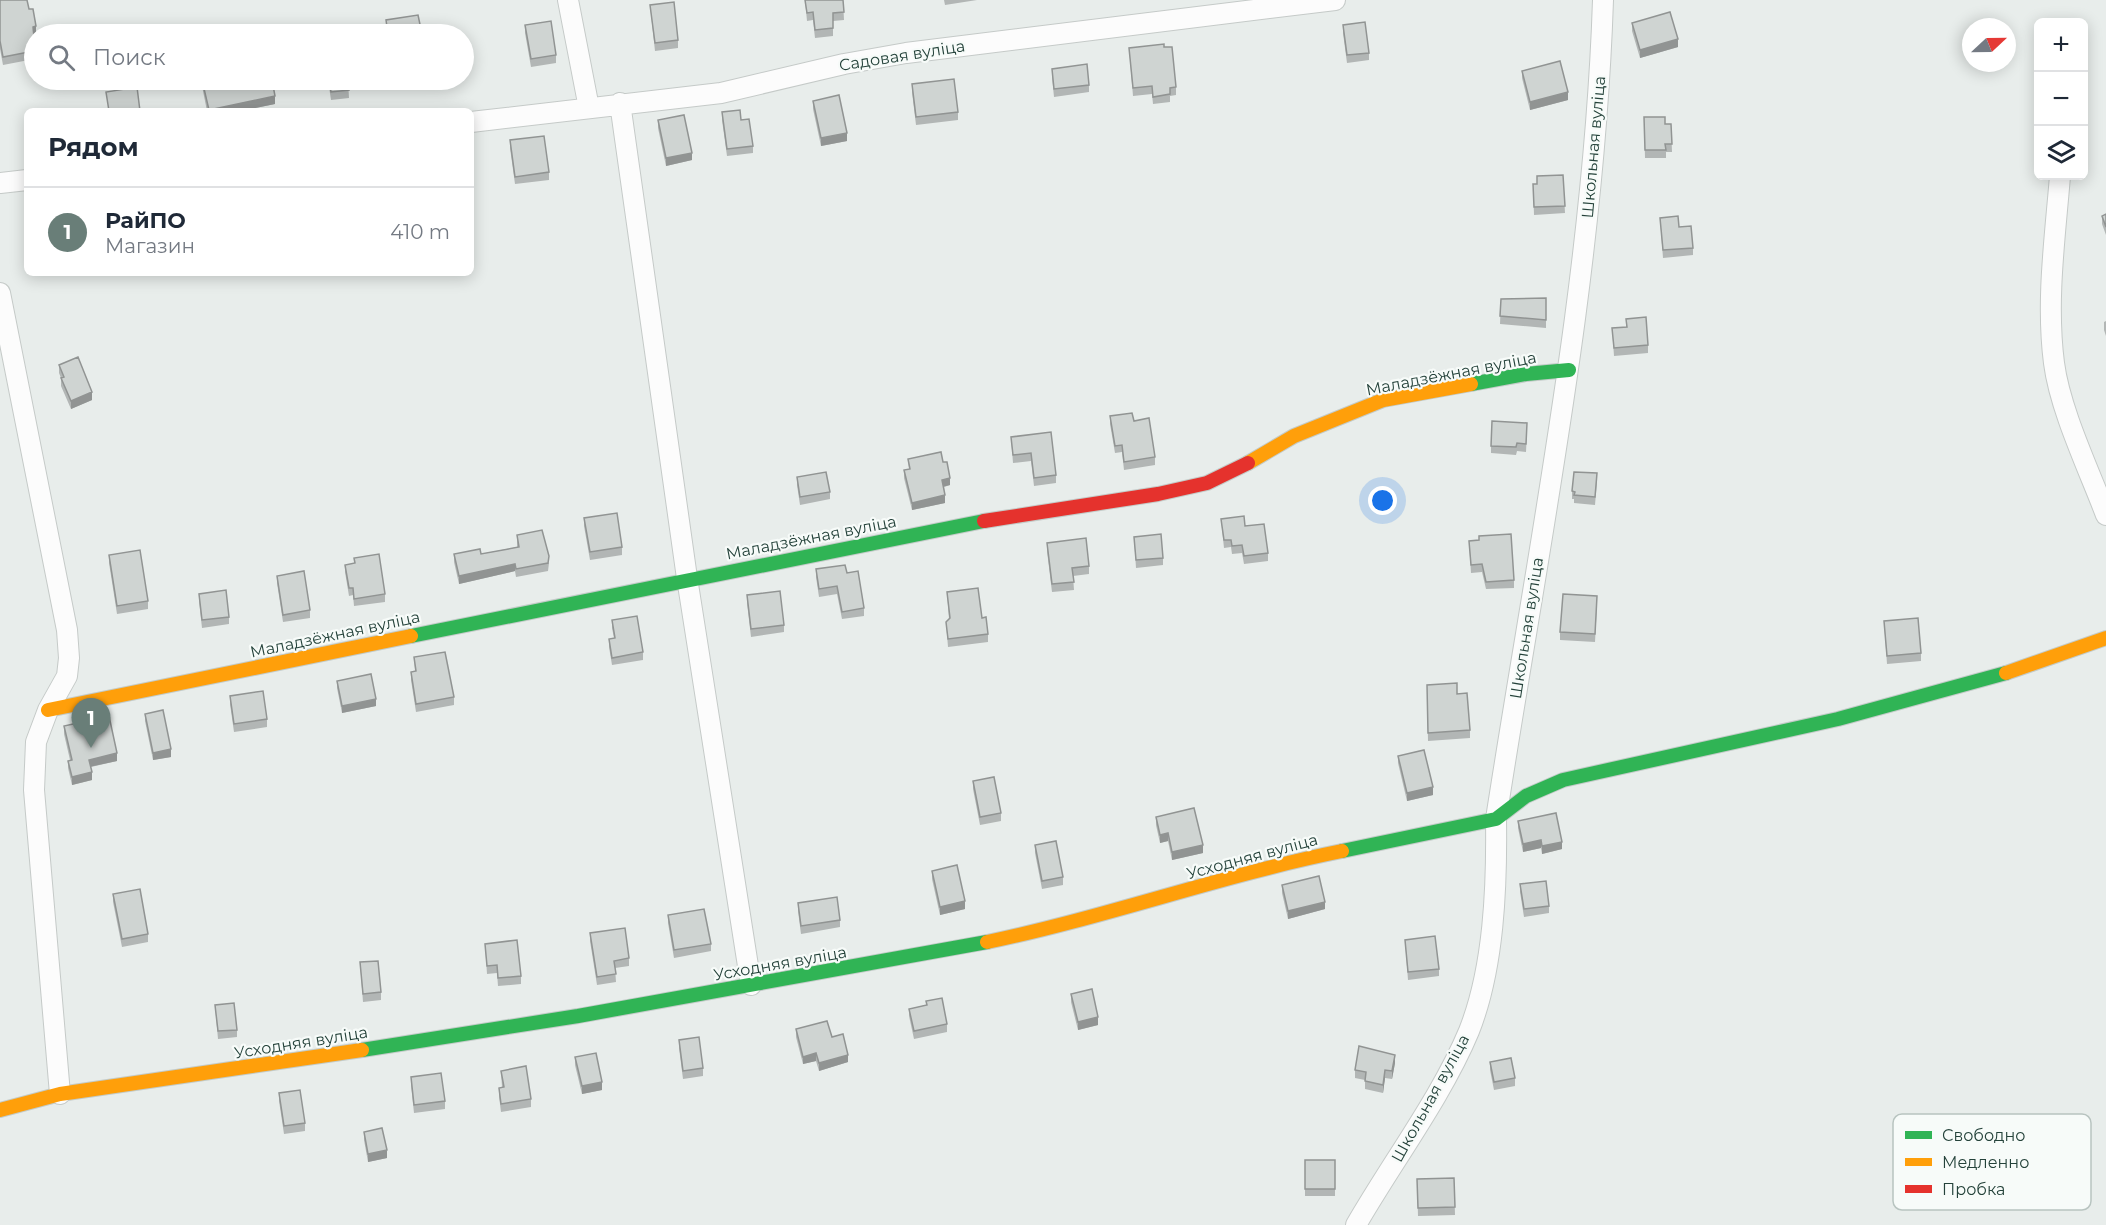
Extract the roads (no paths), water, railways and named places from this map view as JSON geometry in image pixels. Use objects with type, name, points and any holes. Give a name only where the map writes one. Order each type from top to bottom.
[{"type":"street","points":[[568,0],[589,108]]},
{"type":"street","name":"Садовая вуліца","points":[[474,122],[720,93],[844,63],[906,53],[1335,0]]},
{"type":"street","name":"Школьная вуліца","points":[[1356,1225],[1439,1087],[1468,1031],[1481,990],[1497,892],[1496,819],[1569,370],[1600,95],[1603,0]]},
{"type":"street","points":[[620,103],[687,578],[751,985]]},
{"type":"street","points":[[0,183],[24,180]]},
{"type":"street","points":[[2060,180],[2052,290],[2055,366],[2065,405],[2106,515]]},
{"type":"street","points":[[0,293],[67,630],[67,676],[48,710],[36,742],[34,790],[60,1094]]},
{"type":"street","name":"Маладзёжная вуліца","points":[[48,710],[945,527],[1158,494],[1208,483],[1231,473],[1294,436],[1362,407],[1465,385],[1569,370]]},
{"type":"street","points":[[1496,819],[1526,796],[1563,780],[1914,700],[2067,653],[2106,638]]},
{"type":"street","name":"Усходняя вуліца","points":[[0,1110],[60,1094],[578,1016],[989,942],[1144,904],[1228,877],[1286,862],[1496,819]]},
{"type":"place","name":"РайПО","points":[[91,748]]}]
